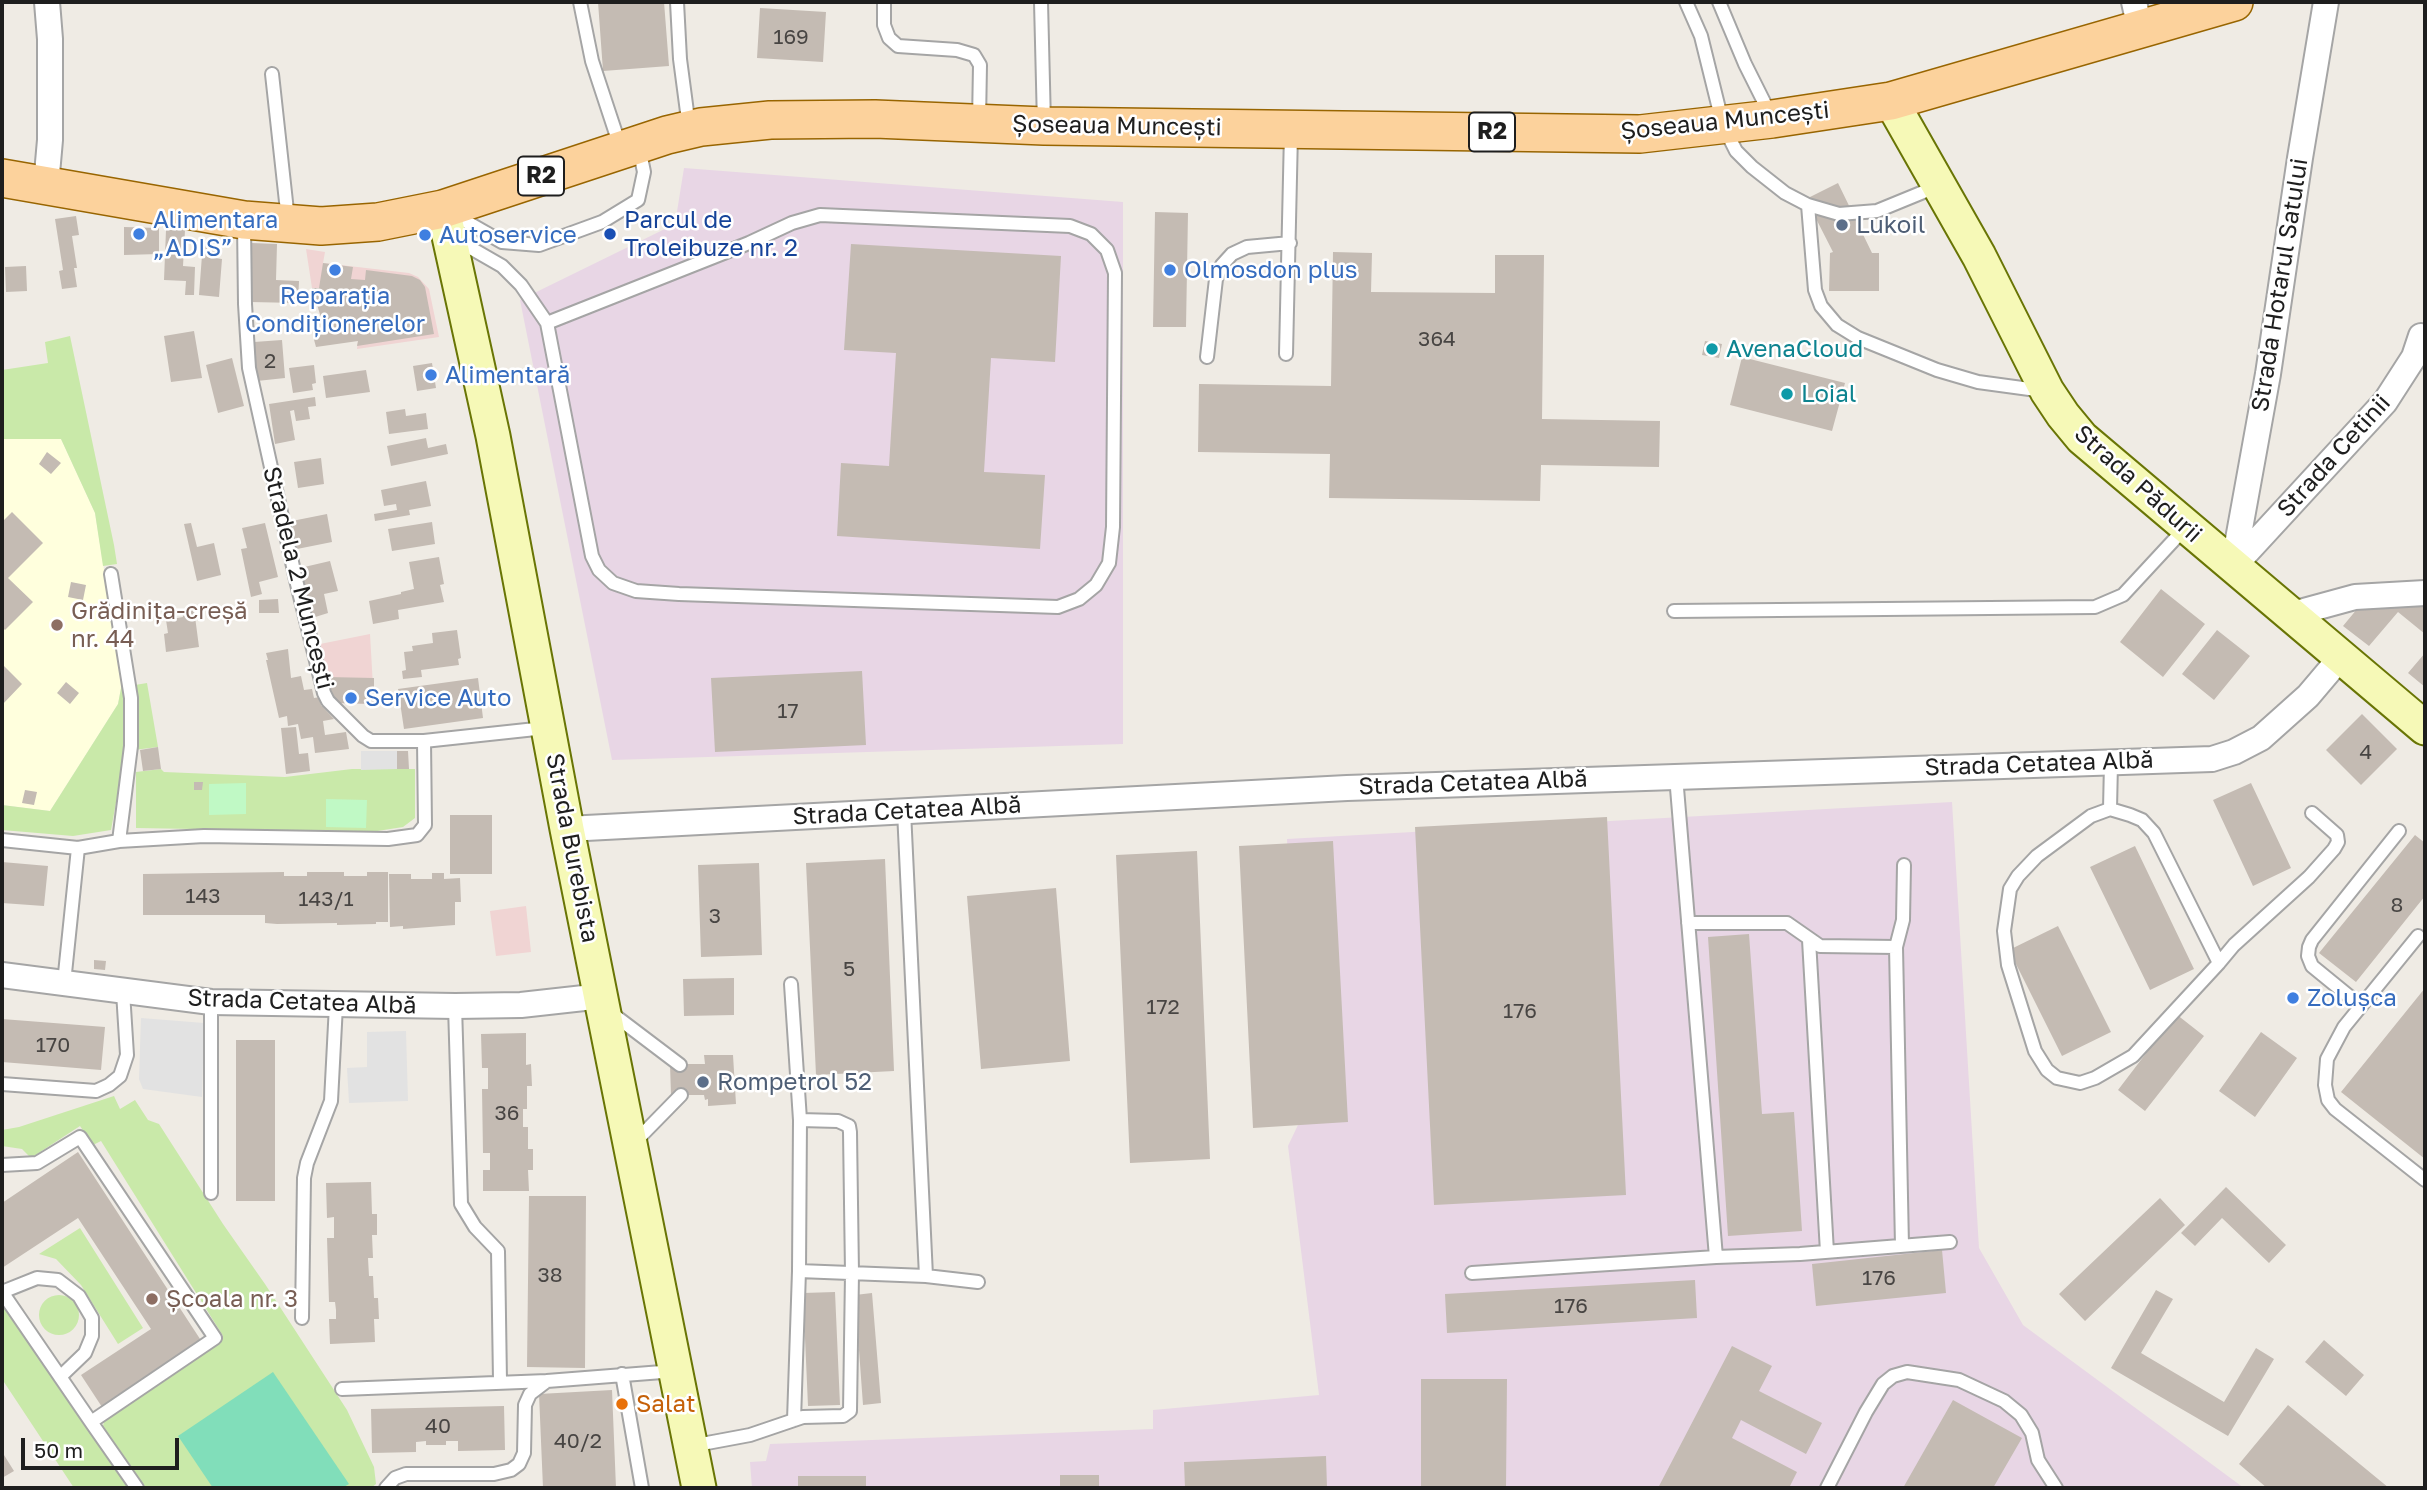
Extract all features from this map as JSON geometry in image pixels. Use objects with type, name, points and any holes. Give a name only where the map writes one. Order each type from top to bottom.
[{"type":"main road","name":"Șoseaua Muncești","points":[[2,178],[244,220],[321,226],[378,222],[447,223],[630,146],[689,130],[770,120],[875,119],[1044,126],[1640,134],[1772,119],[1891,101],[2137,15],[2234,2]]},
{"type":"main road","name":"Strada Pădurii","points":[[1891,101],[1979,256],[2047,391],[2082,438],[2425,728]]},
{"type":"main road","name":"Strada Burebista","points":[[447,223],[493,436],[567,829],[699,1488]]},
{"type":"street","points":[[46,186],[50,140],[47,2]]},
{"type":"street","name":"Strada Hotarul Satului","points":[[2233,567],[2268,374],[2326,2]]},
{"type":"street","name":"Strada Cetinii","points":[[2233,567],[2385,402],[2414,357],[2421,336]]},
{"type":"street","points":[[2289,615],[2355,597],[2425,593]]},
{"type":"street","name":"Strada Cetatea Albă","points":[[567,829],[1347,788],[2212,759],[2234,752],[2261,738],[2284,719],[2341,657]]},
{"type":"street","name":"Strada Cetatea Albă","points":[[2,975],[211,1002],[455,1006],[603,1002]]},
{"type":"lane","points":[[447,223],[502,242],[539,245],[602,222],[638,200],[644,173],[590,52],[580,2]]},
{"type":"lane","points":[[677,2],[680,59],[689,130]]},
{"type":"lane","points":[[884,2],[884,26],[889,38],[898,46],[957,50],[974,55],[980,65],[979,122]]},
{"type":"lane","points":[[1041,2],[1044,126]]},
{"type":"lane","points":[[1686,2],[1701,36],[1723,125],[1736,151],[1785,193],[1808,205],[1839,214],[1877,211],[1939,186]]},
{"type":"lane","points":[[1719,2],[1772,119]]},
{"type":"lane","points":[[272,74],[289,224]]},
{"type":"lane","points":[[1286,354],[1291,129]]},
{"type":"lane","points":[[1808,205],[1815,290],[1821,306],[1838,325],[1857,338],[1937,370],[1978,382],[2047,391]]},
{"type":"lane","points":[[447,223],[502,266],[520,285],[547,324],[592,556],[599,570],[613,583],[636,591],[679,594],[1058,607],[1079,599],[1096,585],[1109,563],[1113,527],[1115,273],[1107,250],[1091,234],[1070,226],[1040,223],[820,215],[792,223],[749,243],[547,324]]},
{"type":"lane","name":"Stradela 2 Muncești","points":[[244,220],[249,368],[285,534],[324,693],[335,708],[371,741],[424,741],[548,727]]},
{"type":"lane","points":[[1207,357],[1216,279],[1222,265],[1232,254],[1247,247],[1290,243]]},
{"type":"lane","points":[[1674,611],[2095,607],[2123,595],[2186,527]]},
{"type":"lane","points":[[111,574],[131,698],[131,746],[119,841]]},
{"type":"lane","points":[[2,840],[78,848],[119,841],[204,836],[388,839],[417,835],[425,825],[424,741]]},
{"type":"lane","points":[[2110,809],[2111,762]]},
{"type":"lane","points":[[1676,776],[1716,1257]]},
{"type":"lane","points":[[2219,963],[2154,833],[2142,820],[2110,809],[2091,816],[2037,856],[2010,889],[2004,931],[2008,965],[2035,1051],[2047,1070],[2057,1078],[2080,1083],[2095,1078],[2133,1056],[2256,924],[2309,877],[2338,842],[2336,835],[2312,813]]},
{"type":"lane","points":[[904,811],[926,1276]]},
{"type":"lane","points":[[2361,1006],[2312,966],[2308,956],[2309,947],[2316,934],[2399,831]]},
{"type":"lane","points":[[64,984],[78,848]]},
{"type":"lane","points":[[1902,1246],[1896,947],[1905,900],[1904,865]]},
{"type":"lane","points":[[1688,923],[1787,923],[1821,946],[1896,947]]},
{"type":"lane","points":[[2417,936],[2344,1027],[2327,1059],[2325,1085],[2328,1100],[2343,1116],[2425,1180]]},
{"type":"lane","points":[[1809,940],[1827,1252]]},
{"type":"lane","points":[[791,984],[800,1120],[794,1420]]},
{"type":"lane","points":[[2,1084],[96,1091],[109,1085],[120,1076],[127,1055],[123,992]]},
{"type":"lane","points":[[211,1002],[211,1193]]},
{"type":"lane","points":[[603,1002],[680,1065]]},
{"type":"lane","points":[[302,1318],[304,1178],[307,1163],[331,1101],[336,1005]]},
{"type":"lane","points":[[455,1006],[461,1204],[475,1227],[498,1251],[500,1381]]},
{"type":"lane","points":[[630,1147],[681,1095]]},
{"type":"lane","points":[[691,1446],[750,1435],[803,1417],[843,1416],[850,1411],[852,1273],[849,1126],[838,1121],[800,1120]]},
{"type":"lane","points":[[2,1165],[37,1163],[80,1137],[215,1338],[91,1422]]},
{"type":"lane","points":[[1472,1273],[1950,1242]]},
{"type":"lane","points":[[799,1271],[926,1276],[978,1282]]},
{"type":"lane","points":[[60,1377],[85,1353],[92,1336],[92,1318],[79,1296],[58,1280],[37,1278],[2,1292],[60,1377],[137,1488]]},
{"type":"lane","points":[[342,1389],[547,1381],[676,1371]]},
{"type":"lane","points":[[1827,1488],[1883,1384],[1893,1376],[1907,1372],[1959,1380],[2004,1401],[2021,1415],[2032,1433],[2038,1460],[2056,1488]]},
{"type":"lane","points":[[622,1374],[642,1488]]},
{"type":"lane","points":[[386,1488],[395,1478],[407,1474],[494,1474],[511,1470],[519,1464],[524,1452],[525,1405],[530,1394],[547,1381]]},
{"type":"shaded area","name":"Parcul de Troleibuze nr. 2","points":[[684,168],[1123,202],[1123,744],[612,760],[520,300],[675,224]]},
{"type":"shaded area","points":[[306,249],[325,252],[323,263],[409,273],[418,277],[429,289],[439,337],[357,349],[360,322],[323,324],[312,288]]},
{"type":"shaded area","name":"Grădinița-creșă nr. 44","points":[[2,439],[61,439],[95,513],[122,683],[118,704],[50,811],[2,805]]},
{"type":"shaded area","points":[[370,634],[374,704],[335,703],[320,644]]},
{"type":"shaded area","points":[[361,751],[397,751],[397,769],[361,770]]},
{"type":"shaded area","points":[[1952,802],[1979,1248],[2023,1325],[2244,1488],[752,1488],[750,1462],[766,1461],[770,1444],[1153,1429],[1153,1410],[1319,1395],[1288,1146],[1298,1125],[1287,839]]},
{"type":"shaded area","points":[[526,906],[531,952],[496,956],[490,911]]},
{"type":"shaded area","points":[[141,1018],[204,1023],[202,1097],[143,1089],[139,1079]]},
{"type":"shaded area","points":[[406,1031],[408,1101],[349,1103],[347,1068],[367,1067],[367,1032]]},
{"type":"green space","points":[[70,336],[117,564],[103,566],[95,513],[61,439],[2,439],[2,370],[48,363],[45,342]]},
{"type":"green space","points":[[122,683],[125,685],[126,748],[111,830],[73,836],[2,830],[2,805],[50,811],[118,704]]},
{"type":"green space","points":[[147,683],[158,747],[134,750],[135,685]]},
{"type":"green space","points":[[161,769],[164,772],[285,777],[352,769],[415,769],[415,818],[403,827],[371,832],[136,828],[136,772]]},
{"type":"green space","points":[[246,783],[246,814],[209,815],[209,784]]},
{"type":"green space","points":[[326,799],[367,800],[366,828],[326,827]]},
{"type":"green space","points":[[114,1096],[120,1109],[135,1100],[148,1120],[159,1124],[265,1284],[347,1410],[374,1467],[376,1484],[371,1488],[146,1488],[103,1426],[105,1418],[223,1336],[101,1141],[93,1145],[80,1126],[31,1158],[22,1149],[2,1146],[2,1130]]},
{"type":"green space","points":[[80,1228],[143,1328],[118,1344],[81,1285],[56,1259],[39,1254]]},
{"type":"green space","points":[[59,1295],[73,1301],[79,1315],[73,1329],[59,1335],[45,1329],[39,1315],[45,1301]]},
{"type":"green space","points":[[2,1302],[128,1488],[74,1488],[2,1379]]},
{"type":"green space","points":[[273,1372],[349,1484],[342,1488],[213,1488],[178,1436]]},
{"type":"building","points":[[598,2],[664,2],[669,66],[603,71]]},
{"type":"building","points":[[760,8],[826,12],[823,62],[757,58]]},
{"type":"building","points":[[1838,183],[1872,253],[1879,253],[1879,291],[1829,291],[1830,253],[1833,252],[1806,199]]},
{"type":"building","name":"Olmosdon plus","points":[[1155,212],[1188,213],[1186,327],[1153,327]]},
{"type":"building","points":[[76,216],[79,235],[72,236],[77,287],[62,289],[59,271],[63,270],[55,219]]},
{"type":"building","points":[[124,227],[159,228],[159,254],[124,255]]},
{"type":"building","points":[[166,230],[185,230],[183,266],[195,267],[194,295],[185,295],[186,281],[164,280]]},
{"type":"building","points":[[203,242],[216,243],[215,258],[222,259],[219,297],[199,295]]},
{"type":"building","points":[[252,243],[277,244],[276,280],[299,281],[298,303],[250,302]]},
{"type":"building","points":[[851,244],[1061,256],[1055,362],[991,358],[984,472],[1045,475],[1040,549],[837,536],[841,463],[889,466],[896,353],[844,350]]},
{"type":"building","points":[[1333,252],[1372,253],[1371,292],[1495,293],[1495,255],[1544,255],[1542,419],[1660,421],[1659,467],[1541,465],[1540,501],[1329,498],[1330,454],[1198,452],[1199,384],[1331,386]]},
{"type":"building","points":[[323,263],[353,267],[351,279],[365,280],[366,270],[412,276],[420,280],[425,287],[434,334],[357,346],[358,341],[316,347],[313,336],[326,334],[312,288],[319,288]]},
{"type":"building","points":[[26,266],[27,291],[6,292],[5,267]]},
{"type":"building","points":[[194,331],[202,378],[171,382],[164,336]]},
{"type":"building","points":[[282,340],[285,378],[257,381],[254,342]]},
{"type":"building","name":"AvenaCloud","points":[[1705,341],[1722,344],[1719,358],[1702,355]]},
{"type":"building","name":"Loial","points":[[1742,357],[1845,383],[1832,431],[1730,405]]},
{"type":"building","points":[[232,358],[244,406],[218,413],[206,365]]},
{"type":"building","points":[[432,363],[436,388],[417,391],[413,366]]},
{"type":"building","points":[[314,365],[316,383],[312,384],[313,390],[293,393],[289,368]]},
{"type":"building","points":[[366,370],[370,392],[326,398],[323,376]]},
{"type":"building","points":[[315,397],[316,406],[308,407],[310,419],[296,421],[294,410],[290,411],[295,440],[275,444],[269,404]]},
{"type":"building","points":[[405,409],[406,416],[426,413],[428,429],[389,434],[386,412]]},
{"type":"building","points":[[426,438],[428,448],[446,444],[448,454],[391,466],[387,446]]},
{"type":"building","points":[[47,452],[61,463],[51,474],[39,464]]},
{"type":"building","points":[[321,458],[324,484],[298,488],[294,462]]},
{"type":"building","points":[[426,481],[431,506],[409,510],[410,515],[375,521],[374,514],[397,510],[396,504],[384,506],[381,490]]},
{"type":"building","points":[[12,512],[43,543],[8,578],[33,602],[5,630],[2,627],[2,522]]},
{"type":"building","points":[[327,514],[332,542],[297,549],[292,521]]},
{"type":"building","points":[[432,522],[435,544],[392,551],[388,529]]},
{"type":"building","points":[[191,523],[197,547],[214,543],[221,575],[197,581],[184,524]]},
{"type":"building","points":[[265,523],[278,577],[259,582],[262,594],[251,597],[241,549],[247,548],[242,528]]},
{"type":"building","points":[[439,557],[444,602],[398,610],[399,619],[373,624],[369,601],[414,589],[409,562]]},
{"type":"building","points":[[330,561],[338,591],[324,594],[328,613],[312,618],[300,568]]},
{"type":"building","points":[[71,582],[86,585],[83,600],[68,597]]},
{"type":"building","points":[[2161,589],[2205,624],[2163,677],[2120,642]]},
{"type":"building","points":[[2425,598],[2425,634],[2398,612],[2369,646],[2343,626],[2362,603]]},
{"type":"building","points":[[278,599],[279,613],[259,613],[259,600]]},
{"type":"building","points":[[194,609],[199,647],[166,652],[166,620],[183,617],[182,611]]},
{"type":"building","points":[[457,630],[461,658],[458,659],[459,665],[421,670],[422,677],[403,679],[402,671],[406,670],[404,652],[413,651],[412,646],[433,643],[432,633]]},
{"type":"building","points":[[2217,630],[2250,656],[2214,700],[2182,674]]},
{"type":"building","points":[[288,649],[291,678],[301,676],[304,690],[312,689],[314,698],[320,697],[321,705],[334,719],[323,721],[325,735],[346,732],[349,749],[315,753],[313,737],[301,739],[298,724],[288,726],[287,716],[279,718],[266,653]]},
{"type":"building","points":[[2425,653],[2425,687],[2408,673]]},
{"type":"building","points":[[2,664],[22,684],[2,705]]},
{"type":"building","points":[[862,671],[866,745],[715,752],[711,678]]},
{"type":"building","points":[[327,677],[374,678],[374,704],[335,703]]},
{"type":"building","points":[[478,678],[483,718],[404,729],[398,689]]},
{"type":"building","points":[[66,682],[79,693],[70,704],[57,693]]},
{"type":"building","points":[[2362,714],[2397,749],[2361,785],[2326,750]]},
{"type":"building","points":[[296,727],[299,754],[308,753],[310,771],[286,774],[281,728]]},
{"type":"building","points":[[158,747],[161,769],[143,771],[140,750]]},
{"type":"building","points":[[397,751],[408,751],[409,769],[397,769]]},
{"type":"building","points":[[194,782],[203,782],[202,790],[194,790]]},
{"type":"building","points":[[2251,783],[2291,868],[2253,886],[2213,800]]},
{"type":"building","points":[[25,790],[37,792],[34,805],[22,803]]},
{"type":"building","points":[[450,815],[492,815],[492,874],[450,874]]},
{"type":"building","points":[[1607,817],[1626,1195],[1434,1205],[1415,827]]},
{"type":"building","points":[[2415,835],[2425,843],[2425,896],[2356,982],[2319,953]]},
{"type":"building","points":[[1333,841],[1348,1122],[1253,1128],[1239,846]]},
{"type":"building","points":[[2135,846],[2194,969],[2150,990],[2090,867]]},
{"type":"building","points":[[1197,851],[1210,1159],[1130,1163],[1116,855]]},
{"type":"building","points":[[885,859],[894,1071],[816,1075],[806,863]]},
{"type":"building","points":[[2,862],[48,866],[44,906],[2,903]]},
{"type":"building","points":[[759,863],[762,955],[701,957],[698,865]]},
{"type":"building","points":[[284,872],[284,876],[307,876],[307,872],[344,872],[344,876],[367,876],[367,872],[388,872],[388,922],[277,924],[265,923],[265,915],[143,915],[143,874]]},
{"type":"building","points":[[432,873],[444,873],[444,879],[460,878],[461,902],[455,902],[455,925],[403,929],[403,926],[390,927],[389,874],[411,874],[411,879],[432,879]]},
{"type":"building","points":[[1056,888],[1070,1061],[981,1069],[967,896]]},
{"type":"building","points":[[2058,926],[2111,1032],[2062,1056],[2009,950]]},
{"type":"building","points":[[1749,934],[1762,1114],[1794,1112],[1802,1231],[1728,1236],[1708,937]]},
{"type":"building","points":[[94,960],[106,961],[105,970],[94,969]]},
{"type":"building","points":[[734,978],[734,1015],[684,1016],[683,979]]},
{"type":"building","points":[[2425,988],[2425,1159],[2341,1092]]},
{"type":"building","points":[[2176,1014],[2204,1036],[2145,1111],[2118,1090]]},
{"type":"building","points":[[2,1019],[105,1027],[101,1070],[2,1062]]},
{"type":"building","points":[[2261,1032],[2297,1058],[2255,1117],[2219,1091]]},
{"type":"building","points":[[526,1033],[526,1065],[531,1064],[532,1086],[527,1086],[527,1109],[523,1109],[523,1127],[528,1127],[528,1149],[533,1149],[533,1170],[528,1170],[529,1191],[483,1191],[483,1170],[490,1170],[490,1153],[483,1153],[482,1089],[488,1089],[488,1068],[482,1068],[481,1034]]},
{"type":"building","points":[[236,1040],[275,1040],[275,1201],[236,1201]]},
{"type":"building","points":[[704,1055],[733,1055],[736,1104],[708,1106],[708,1099],[705,1100],[704,1095],[671,1095],[670,1064],[705,1064]]},
{"type":"building","name":"Școala nr. 3","points":[[78,1152],[202,1342],[102,1407],[81,1375],[151,1329],[78,1218],[2,1268],[2,1203]]},
{"type":"building","points":[[371,1182],[372,1214],[377,1214],[377,1235],[372,1235],[373,1258],[368,1258],[369,1276],[373,1276],[374,1298],[378,1298],[379,1319],[374,1319],[375,1342],[330,1344],[329,1319],[336,1319],[336,1310],[335,1302],[329,1302],[327,1238],[334,1238],[334,1217],[327,1218],[326,1183]]},
{"type":"building","points":[[2226,1187],[2286,1245],[2269,1263],[2222,1218],[2195,1246],[2181,1233]]},
{"type":"building","points":[[529,1196],[586,1196],[585,1368],[527,1367]]},
{"type":"building","points":[[2160,1198],[2185,1225],[2085,1321],[2059,1294]]},
{"type":"building","points":[[1942,1250],[1946,1293],[1816,1306],[1812,1264]]},
{"type":"building","points":[[1695,1280],[1697,1318],[1447,1333],[1445,1294]]},
{"type":"building","points":[[2156,1290],[2173,1299],[2141,1353],[2224,1402],[2256,1348],[2274,1359],[2228,1436],[2111,1368]]},
{"type":"building","points":[[835,1292],[840,1405],[808,1406],[803,1293]]},
{"type":"building","points":[[872,1293],[881,1403],[863,1405],[855,1295]]},
{"type":"building","points":[[2324,1340],[2364,1375],[2346,1396],[2305,1362]]},
{"type":"building","points":[[1732,1346],[1772,1366],[1759,1391],[1822,1423],[1806,1454],[1741,1420],[1732,1438],[1797,1472],[1789,1488],[1658,1488]]},
{"type":"building","points":[[1421,1379],[1507,1379],[1506,1488],[1421,1488]]},
{"type":"building","points":[[612,1390],[616,1488],[543,1488],[539,1394]]},
{"type":"building","points":[[1953,1400],[2022,1438],[1993,1488],[1903,1488]]},
{"type":"building","points":[[2288,1405],[2389,1488],[2267,1488],[2239,1464]]},
{"type":"building","points":[[504,1406],[505,1450],[458,1451],[458,1441],[446,1441],[446,1445],[426,1445],[426,1441],[416,1442],[416,1452],[372,1453],[371,1409]]},
{"type":"building","points":[[4,1455],[14,1471],[2,1478],[2,1457]]},
{"type":"building","points":[[1326,1456],[1327,1488],[1185,1488],[1184,1462]]},
{"type":"building","points":[[1060,1475],[1099,1475],[1099,1488],[1060,1488]]},
{"type":"building","points":[[798,1476],[866,1476],[866,1488],[798,1488]]},
{"type":"place","name":"Lukoil","points":[[1842,225]]},
{"type":"place","name":"Alimentara „ADIS”","points":[[139,234]]},
{"type":"place","name":"Parcul de Troleibuze nr. 2","points":[[610,234]]},
{"type":"place","name":"Autoservice","points":[[425,235]]},
{"type":"place","name":"Reparația Condiționerelor","points":[[335,270]]},
{"type":"place","name":"Olmosdon plus","points":[[1170,270]]},
{"type":"place","name":"AvenaCloud","points":[[1712,349]]},
{"type":"place","name":"Alimentară","points":[[431,375]]},
{"type":"place","name":"Loial","points":[[1787,394]]},
{"type":"place","name":"Grădinița-creșă nr. 44","points":[[57,625]]},
{"type":"place","name":"Service Auto","points":[[351,698]]},
{"type":"place","name":"Zolușca","points":[[2293,998]]},
{"type":"place","name":"Rompetrol 52","points":[[703,1082]]},
{"type":"place","name":"Școala nr. 3","points":[[152,1299]]},
{"type":"place","name":"Salat","points":[[622,1404]]}]
